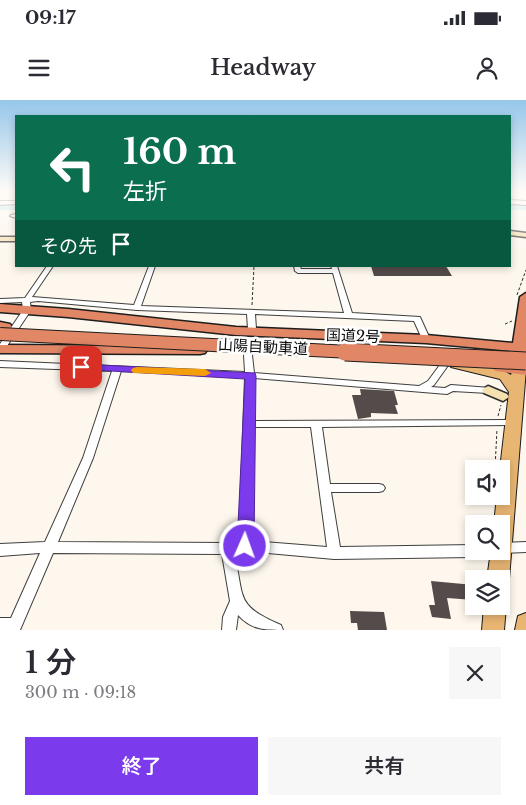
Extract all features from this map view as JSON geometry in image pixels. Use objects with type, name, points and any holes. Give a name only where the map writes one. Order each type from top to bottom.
[{"type":"highway","points":[[524,367],[523,345],[526,297]]},
{"type":"highway","name":"国道2号","points":[[0,308],[26,305],[236,331],[523,345]]},
{"type":"highway","name":"山陽自動車道","points":[[2,329],[523,345]]},
{"type":"highway","name":"山陽自動車道","points":[[2,329],[524,367]]},
{"type":"highway","name":"国道2号","points":[[0,350],[192,349],[524,367]]},
{"type":"main road","points":[[450,364],[505,376],[512,396]]},
{"type":"main road","points":[[502,515],[506,422],[512,396],[524,367]]},
{"type":"main road","points":[[493,630],[494,615]]},
{"type":"main road","points":[[526,624],[526,630]]},
{"type":"street","points":[[511,233],[526,235]]},
{"type":"street","points":[[0,239],[15,239]]},
{"type":"street","points":[[0,350],[49,267]]},
{"type":"street","points":[[137,308],[152,267]]},
{"type":"street","points":[[297,267],[298,271],[335,269],[349,315]]},
{"type":"street","points":[[0,301],[26,305],[38,299],[137,308],[417,319],[426,339]]},
{"type":"street","points":[[251,311],[252,329]]},
{"type":"street","points":[[245,546],[250,424],[248,355]]},
{"type":"street","points":[[0,364],[250,376],[447,391],[451,388],[488,390],[512,396]]},
{"type":"street","points":[[422,388],[431,383],[450,364]]},
{"type":"street","points":[[0,625],[14,627],[88,458],[117,369]]},
{"type":"street","points":[[250,424],[506,422]]},
{"type":"street","points":[[316,423],[334,553]]},
{"type":"street","points":[[325,488],[379,488]]},
{"type":"street","points":[[0,550],[48,548],[227,549],[245,546],[334,553],[465,551]]},
{"type":"street","points":[[510,548],[526,547]]},
{"type":"street","points":[[227,549],[236,603],[245,615],[256,623],[276,630]]},
{"type":"street","points":[[229,630],[230,617],[236,603]]},
{"type":"path","points":[[251,311],[254,267]]},
{"type":"path","points":[[497,460],[512,396]]},
{"type":"building","points":[[371,267],[447,267],[452,276],[374,276]]},
{"type":"building","points":[[360,389],[394,391],[398,405],[395,405],[398,414],[371,413],[371,417],[358,419],[352,395],[361,395]]},
{"type":"building","points":[[431,581],[465,584],[465,599],[447,598],[451,619],[432,617],[429,605],[435,605]]},
{"type":"building","points":[[350,611],[384,612],[387,630],[358,630],[357,623],[351,623]]},
{"type":"slow traffic","points":[[137,370],[205,373]]},
{"type":"route","points":[[81,367],[158,372],[225,373],[250,376],[245,546]]}]
